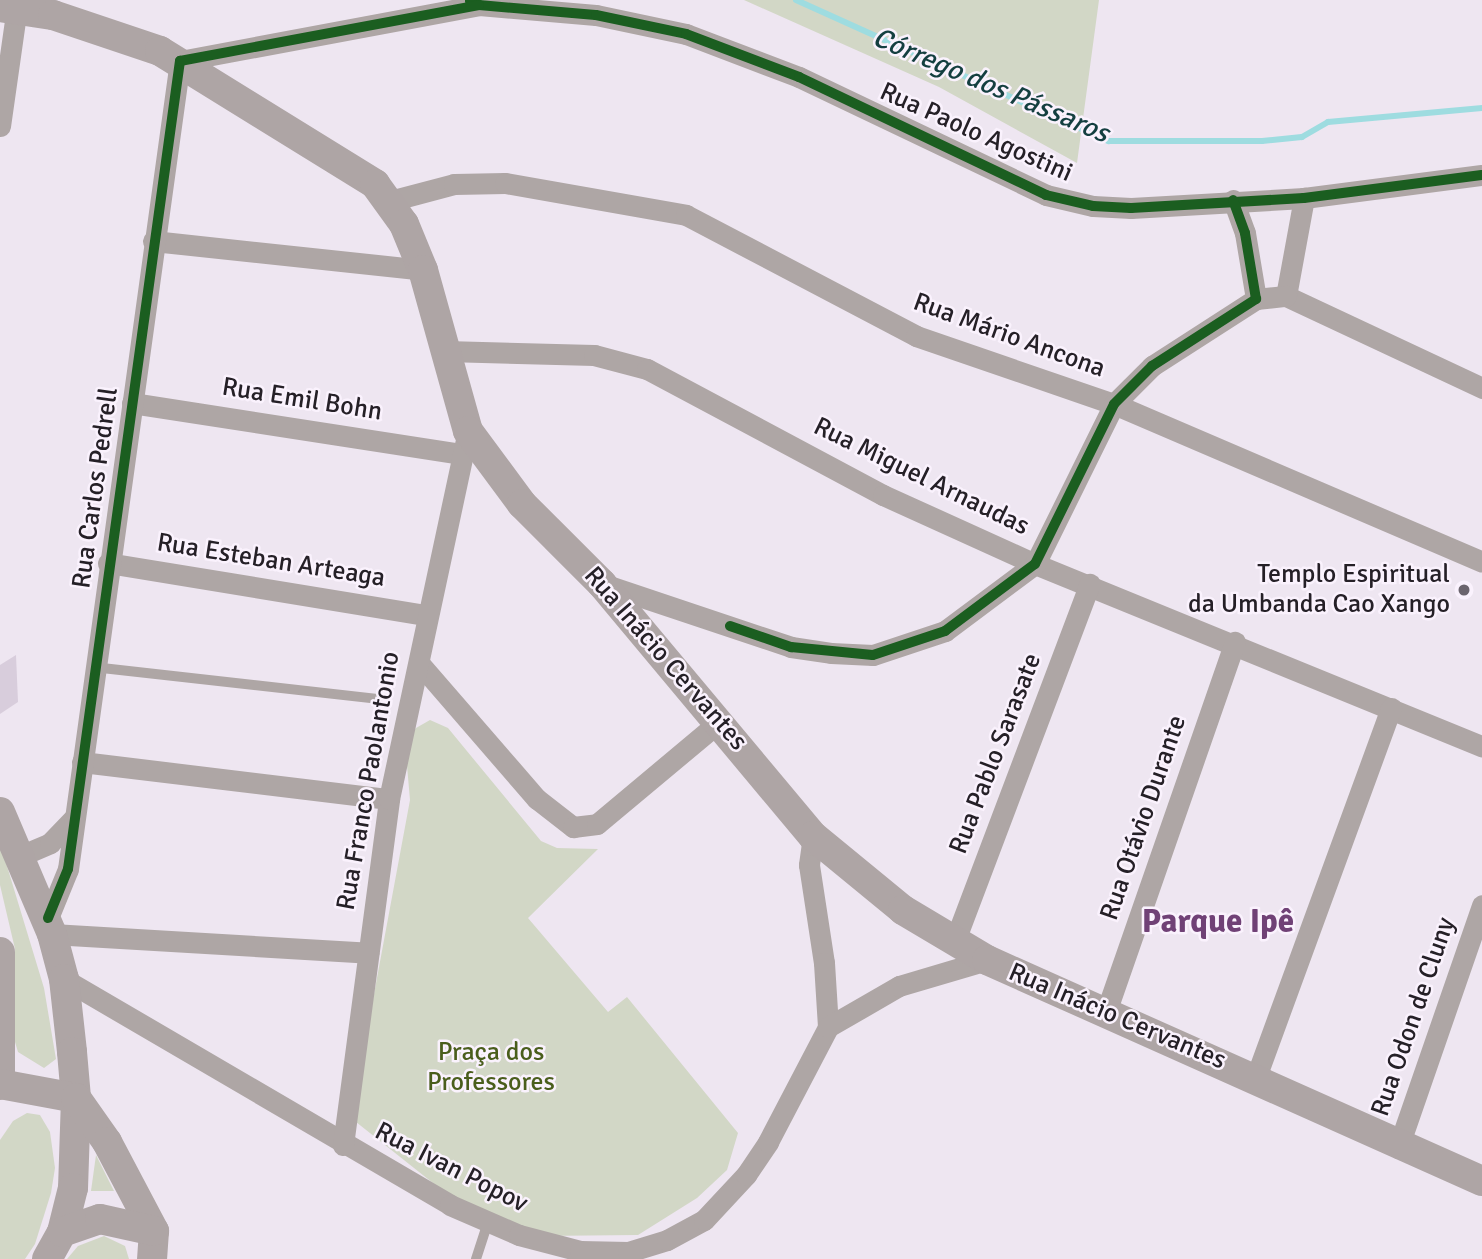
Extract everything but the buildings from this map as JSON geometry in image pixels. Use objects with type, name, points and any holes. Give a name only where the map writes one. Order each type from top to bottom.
[{"type":"main road","name":"Rua Inácio Cervantes","points":[[9,6],[180,61],[347,165],[390,201],[423,270],[445,351],[465,442],[522,504],[603,584],[814,836],[903,910],[954,943],[988,960],[1256,1077],[1398,1147],[1482,1181]]},
{"type":"main road","points":[[0,812],[50,926],[64,979],[76,1098],[73,1188],[62,1232],[47,1259]]},
{"type":"main road","points":[[0,952],[0,1084],[76,1098],[107,1142],[153,1245]]},
{"type":"main road","points":[[62,1232],[100,1219],[153,1245]]},
{"type":"street","name":"Rua Paolo Agostini","points":[[180,61],[474,3],[596,15],[686,34],[799,77],[1046,195],[1093,206],[1131,208],[1233,200],[1304,198],[1482,175]]},
{"type":"street","points":[[0,126],[9,6]]},
{"type":"street","name":"Rua Carlos Pedrell","points":[[50,926],[68,869],[93,667],[180,61]]},
{"type":"street","name":"Rua Mário Ancona","points":[[390,201],[476,182],[660,207],[710,225],[916,336],[1114,404],[1482,562]]},
{"type":"street","points":[[1286,296],[1304,198]]},
{"type":"street","points":[[1233,200],[1245,233],[1256,299]]},
{"type":"street","points":[[153,241],[423,270]]},
{"type":"street","points":[[603,584],[790,647],[873,655],[945,631],[1035,564],[1114,404],[1163,358],[1256,299],[1286,296],[1482,388]]},
{"type":"street","name":"Rua Miguel Arnaudas","points":[[445,351],[594,355],[647,369],[883,495],[1035,564],[1235,642],[1482,746]]},
{"type":"street","name":"Rua Emil Bohn","points":[[132,403],[465,442]]},
{"type":"street","name":"Rua Franco Paolantonio","points":[[343,1145],[389,799],[419,663],[426,615],[465,442]]},
{"type":"street","name":"Rua Esteban Arteaga","points":[[108,563],[426,615]]},
{"type":"street","name":"Rua Pablo Sarasate","points":[[954,943],[1090,584]]},
{"type":"street","name":"Rua Otávio Durante","points":[[1106,1013],[1235,642]]},
{"type":"street","points":[[419,663],[537,799],[573,827],[597,824],[720,721]]},
{"type":"street","points":[[1256,1077],[1391,708]]},
{"type":"street","points":[[82,762],[389,799]]},
{"type":"street","points":[[20,856],[50,843],[74,818]]},
{"type":"street","points":[[814,836],[809,865],[828,1027],[899,986],[988,960]]},
{"type":"street","name":"Rua Odon de Cluny","points":[[1398,1147],[1482,905]]},
{"type":"street","points":[[50,926],[368,953]]},
{"type":"street","name":"Rua Ivan Popov","points":[[64,979],[343,1145],[488,1222],[580,1251],[628,1252],[667,1240],[704,1220],[746,1175],[768,1142],[828,1027]]},
{"type":"lane","points":[[93,667],[377,699]]},
{"type":"lane","points":[[476,1259],[488,1222]]},
{"type":"green space","points":[[744,0],[1099,0],[1077,163],[939,87]]},
{"type":"green space","name":"Praça dos Professores","points":[[430,720],[448,728],[541,841],[557,848],[598,849],[528,918],[608,1012],[627,997],[738,1133],[727,1170],[697,1198],[638,1235],[539,1236],[443,1191],[351,1118],[410,800],[405,743],[416,728]]},
{"type":"green space","points":[[0,843],[44,988],[56,1059],[44,1068],[18,1052],[15,1042],[15,949],[0,885]]},
{"type":"green space","points":[[27,1113],[40,1115],[50,1132],[55,1168],[51,1193],[35,1244],[25,1259],[0,1259],[0,1140],[13,1121]]},
{"type":"green space","points":[[96,1155],[114,1191],[91,1191]]},
{"type":"green space","points":[[104,1236],[125,1246],[129,1259],[67,1259],[78,1246]]},
{"type":"waterway","name":"Córrego dos Pássaros","points":[[796,0],[1109,141],[1262,141],[1302,137],[1328,122],[1482,108]]},
{"type":"cycle path","points":[[470,1],[479,5],[596,15],[686,34],[799,77],[1046,195],[1093,206],[1131,208],[1304,198],[1482,175]]},
{"type":"cycle path","points":[[48,918],[68,869],[180,61],[479,5]]},
{"type":"cycle path","points":[[730,626],[791,647],[873,655],[945,631],[1035,564],[1114,404],[1152,366],[1256,299],[1245,233],[1233,200]]},
{"type":"place","name":"Templo Espiritual da Umbanda Cao Xango","points":[[1464,590]]},
{"type":"district","name":"Parque Ipê","points":[[1218,922]]}]
